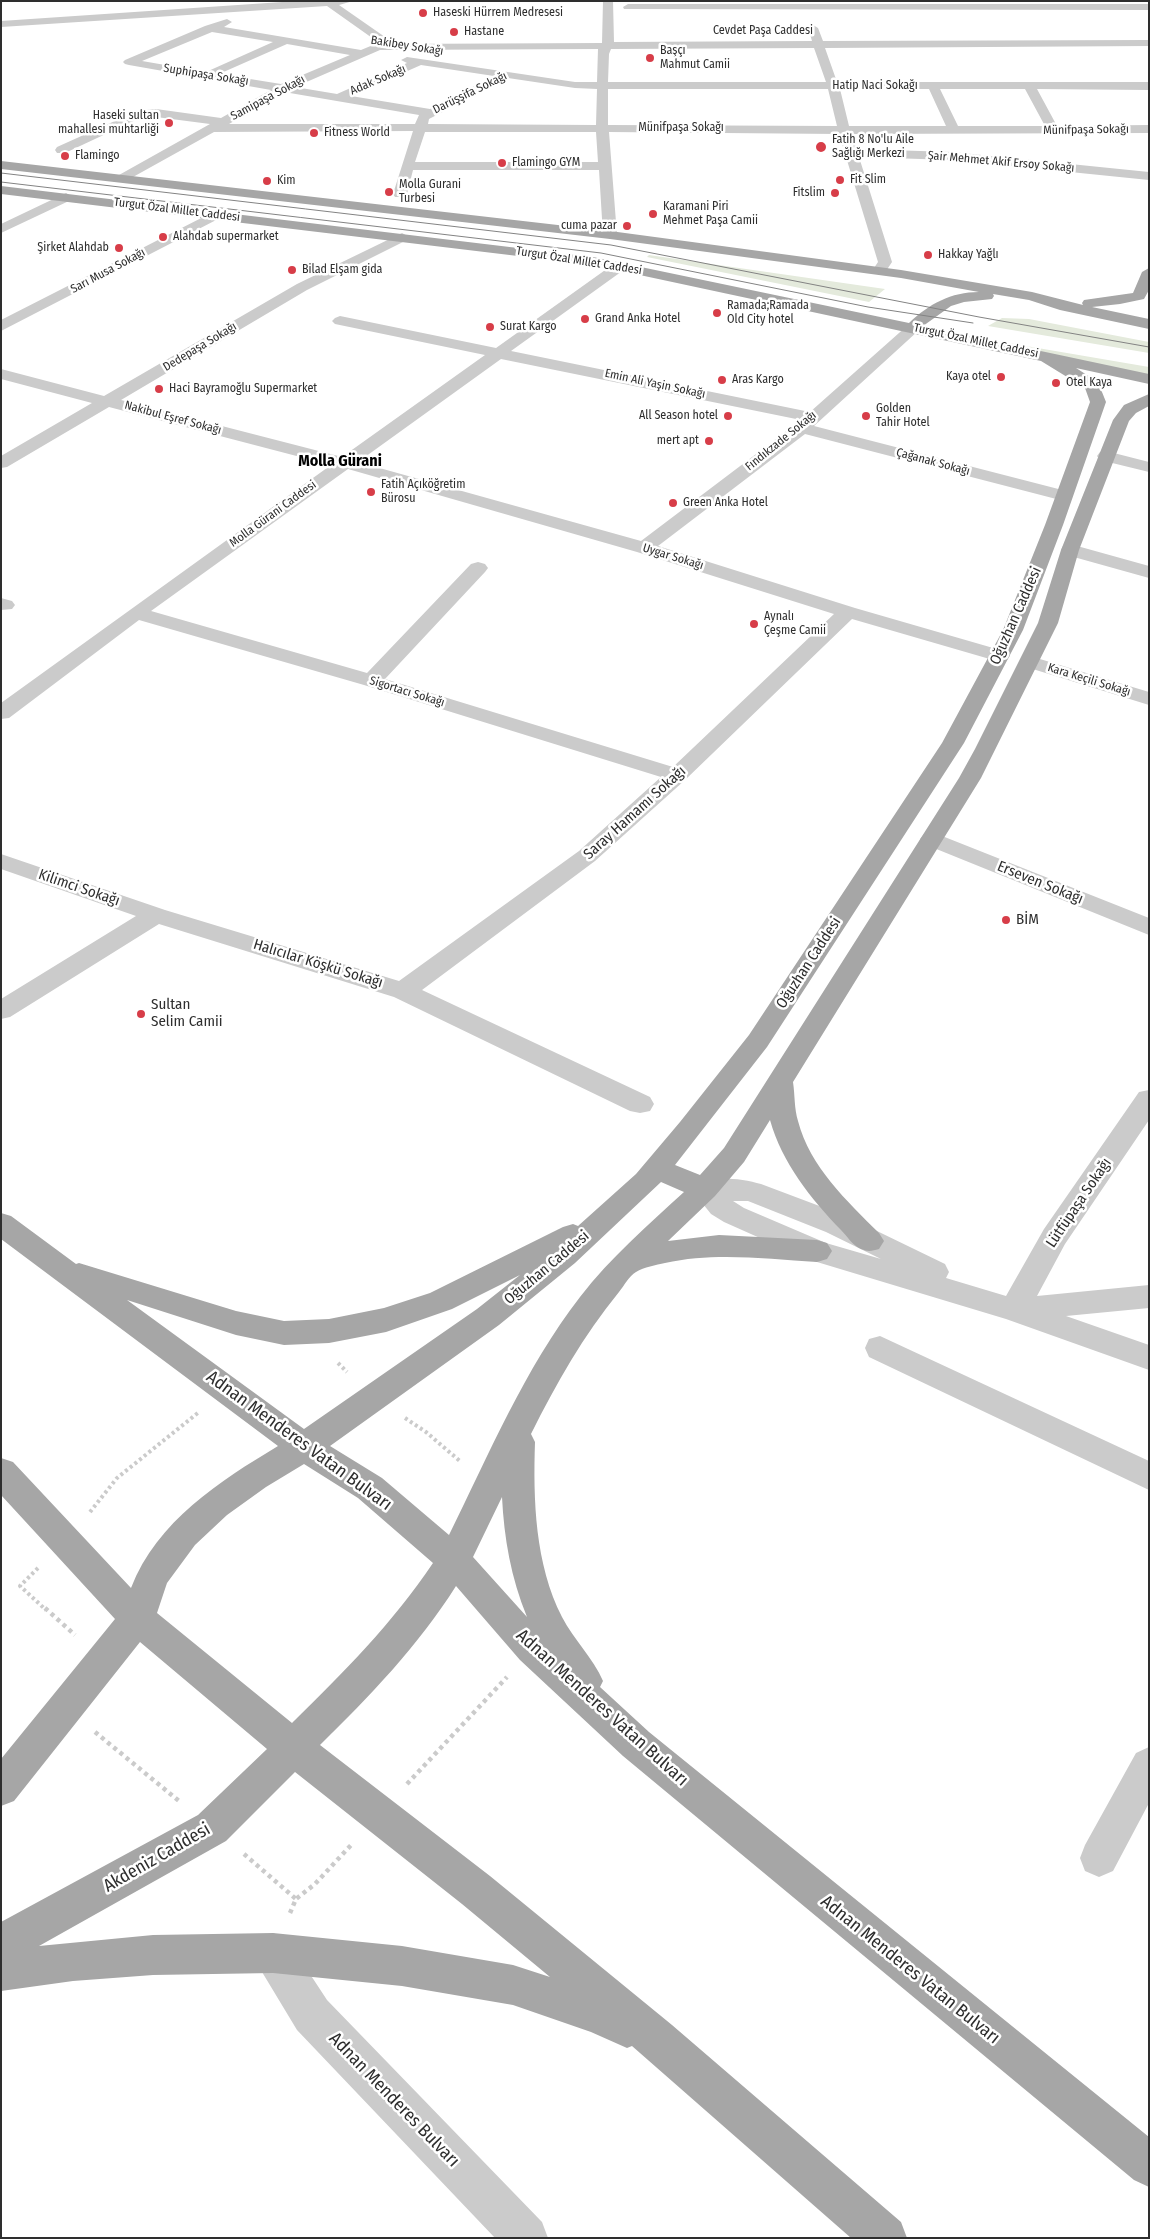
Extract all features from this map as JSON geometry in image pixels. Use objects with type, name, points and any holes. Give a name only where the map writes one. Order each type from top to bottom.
[{"type":"main road","name":"Turgut Özal Millet Caddesi","points":[[1,165],[610,235],[879,271],[995,289],[1149,324]]},
{"type":"main road","name":"Turgut Özal Millet Caddesi","points":[[1,190],[402,237],[620,266],[1149,379]]},
{"type":"main road","points":[[913,328],[945,303],[968,296],[1006,298],[1060,305],[1100,303],[1139,296],[1149,272]]},
{"type":"main road","name":"Oğuzhan Caddesi","points":[[137,1618],[153,1576],[183,1535],[215,1506],[254,1477],[304,1447],[488,1317],[565,1255],[658,1169],[758,1042],[953,743],[1014,630],[1098,402],[1092,385],[1046,357]]},
{"type":"main road","name":"Oğuzhan Caddesi","points":[[454,1560],[536,1392],[567,1340],[591,1305],[624,1265],[705,1189],[734,1155],[932,839],[986,749],[1048,623],[1070,550],[1121,420],[1130,409],[1149,399]]},
{"type":"main road","points":[[1046,545],[1070,550]]},
{"type":"main road","points":[[1000,656],[1030,662]]},
{"type":"main road","points":[[896,829],[932,839]]},
{"type":"main road","points":[[780,1083],[784,1121],[800,1158],[826,1198],[869,1241]]},
{"type":"main road","points":[[658,1169],[705,1189]]},
{"type":"main road","points":[[59,1268],[236,1323],[284,1334],[329,1331],[386,1320],[441,1301],[603,1220]]},
{"type":"main road","name":"Adnan Menderes Vatan Bulvarı","points":[[1,1224],[304,1447],[370,1488],[454,1560],[533,1649],[622,1730],[1149,2165]]},
{"type":"main road","points":[[624,1265],[663,1252],[689,1248],[723,1247],[817,1251]]},
{"type":"main road","points":[[520,1426],[517,1486],[527,1560],[539,1602],[560,1647],[622,1730]]},
{"type":"main road","points":[[1,1472],[137,1618],[293,1747],[379,1813],[657,2040],[885,2238]]},
{"type":"main road","name":"Akdeniz Caddesi","points":[[1,1944],[128,1876],[212,1828],[267,1776],[293,1747],[392,1648],[424,1606],[454,1560]]},
{"type":"main road","points":[[1,1788],[137,1618]]},
{"type":"main road","points":[[1,1971],[74,1961],[154,1955],[273,1953],[402,1966],[513,1986],[595,2013],[657,2040]]},
{"type":"street","points":[[209,28],[270,7],[288,3],[348,1]]},
{"type":"street","points":[[610,235],[602,128],[603,54],[604,49],[608,46],[609,1],[628,7],[644,17]]},
{"type":"street","points":[[330,3],[381,39],[378,47]]},
{"type":"street","points":[[628,7],[723,7],[804,4],[1149,7]]},
{"type":"street","points":[[804,4],[833,86],[844,129],[853,153],[885,262],[879,271]]},
{"type":"street","points":[[1,24],[64,15],[270,7]]},
{"type":"street","points":[[723,7],[731,22]]},
{"type":"street","name":"Bakibey Sokağı","points":[[209,28],[557,84],[602,85]]},
{"type":"street","name":"Suphipaşa Sokağı","points":[[209,28],[129,62],[430,113]]},
{"type":"street","points":[[679,36],[696,45]]},
{"type":"street","points":[[206,76],[287,40]]},
{"type":"street","name":"Cevdet Paşa Caddesi","points":[[378,47],[696,45],[740,41],[819,44],[1149,43]]},
{"type":"street","name":"Samipaşa Sokağı","points":[[124,178],[282,88],[378,47]]},
{"type":"street","name":"Darüşşifa Sokağı","points":[[400,194],[419,127],[424,117],[563,47]]},
{"type":"street","name":"Adak Sokağı","points":[[337,98],[419,62]]},
{"type":"street","name":"Hatip Naci Sokağı","points":[[602,85],[1149,86]]},
{"type":"street","points":[[933,86],[954,130]]},
{"type":"street","points":[[1029,86],[1053,130]]},
{"type":"street","name":"Münifpaşa Sokağı","points":[[60,150],[136,115],[156,113],[219,125],[954,130],[1149,129]]},
{"type":"street","name":"Şair Mehmet Akif Ersoy Sokağı","points":[[853,153],[952,156],[1149,176]]},
{"type":"street","points":[[407,166],[605,166]]},
{"type":"street","points":[[1,229],[66,197]]},
{"type":"street","name":"Sarı Musa Sokağı","points":[[1,326],[214,215]]},
{"type":"street","name":"Dedepaşa Sokağı","points":[[1,463],[302,287],[402,237]]},
{"type":"street","name":"Molla Gürani Caddesi","points":[[1,713],[497,352],[620,266]]},
{"type":"street","name":"Emin Ali Yaşin Sokağı","points":[[340,321],[497,352],[807,422]]},
{"type":"street","name":"Fındıkzade Sokağı","points":[[644,548],[807,422],[913,328]]},
{"type":"street","name":"Nakibul Eşref Sokağı","points":[[1,374],[344,463]]},
{"type":"street","name":"Çağanak Sokağı","points":[[807,422],[1064,496]]},
{"type":"street","points":[[1106,456],[1149,467]]},
{"type":"street","name":"Uygar Sokağı","points":[[344,463],[644,548],[848,612],[1000,656]]},
{"type":"street","points":[[1070,550],[1149,572]]},
{"type":"street","points":[[371,681],[478,568]]},
{"type":"street","name":"Saray Hamamı Sokağı","points":[[403,991],[587,856],[677,775],[848,612]]},
{"type":"street","name":"Sigortacı Sokağı","points":[[136,613],[371,681],[677,775]]},
{"type":"street","name":"Kara Keçili Sokağı","points":[[1030,662],[1149,699]]},
{"type":"street","name":"Erseven Sokağı","points":[[932,839],[1149,927]]},
{"type":"street","name":"Kilimci Sokağı","points":[[1,861],[156,915]]},
{"type":"street","points":[[1,1011],[156,915]]},
{"type":"street","name":"Halıcılar Köşkü Sokağı","points":[[156,915],[403,991],[640,1104]]},
{"type":"street","name":"Lütfüpaşa Sokağı","points":[[1014,1310],[1054,1237],[1149,1099]]},
{"type":"street","points":[[705,1189],[751,1191],[836,1224],[1014,1310],[1149,1296]]},
{"type":"street","points":[[705,1189],[721,1207],[734,1216],[817,1251],[1014,1310],[1149,1358]]},
{"type":"street","points":[[880,1348],[1149,1476]]},
{"type":"street","points":[[1099,1858],[1149,1765]]},
{"type":"street","name":"Adnan Menderes Bulvarı","points":[[273,1953],[312,2015],[526,2238]]},
{"type":"path","points":[[77,1637],[20,1586],[66,1541],[117,1478],[226,1389]]},
{"type":"path","points":[[273,1953],[296,1899],[315,1884],[533,1649]]},
{"type":"path","points":[[65,1708],[296,1899]]},
{"type":"shaded area","points":[[649,255],[885,289],[869,302],[647,257]]},
{"type":"shaded area","points":[[1002,318],[1029,319],[1149,342],[1149,353],[988,326]]},
{"type":"shaded area","points":[[985,339],[1149,367],[1149,379],[992,346]]},
{"type":"tram line","points":[[1,173],[611,245],[979,317],[1149,347]]},
{"type":"tram line","points":[[1,182],[601,253],[868,307],[973,323]]},
{"type":"place","name":"Haseski Hürrem Medresesi","points":[[423,13]]},
{"type":"place","name":"Hastane","points":[[454,32]]},
{"type":"place","name":"Başçı Mahmut Camii","points":[[650,58]]},
{"type":"place","name":"Haseki sultan mahallesi muhtarliği","points":[[169,123]]},
{"type":"place","name":"Fitness World","points":[[314,133]]},
{"type":"place","name":"Fatih 8 No'lu Aile Sağlığı Merkezi","points":[[821,147]]},
{"type":"place","name":"Flamingo","points":[[65,156]]},
{"type":"place","name":"Flamingo GYM","points":[[502,163]]},
{"type":"place","name":"Fit Slim","points":[[840,180]]},
{"type":"place","name":"Kim","points":[[267,181]]},
{"type":"place","name":"Molla Gurani Turbesi","points":[[389,192]]},
{"type":"place","name":"Fitslim","points":[[835,193]]},
{"type":"place","name":"Karamani Piri Mehmet Paşa Camii","points":[[653,214]]},
{"type":"place","name":"cuma pazar","points":[[627,226]]},
{"type":"place","name":"Alahdab supermarket","points":[[163,237]]},
{"type":"place","name":"Şirket Alahdab","points":[[119,248]]},
{"type":"place","name":"Hakkay Yağlı","points":[[928,255]]},
{"type":"place","name":"Bilad Elşam gida","points":[[292,270]]},
{"type":"place","name":"Ramada;Ramada Old City hotel","points":[[717,313]]},
{"type":"place","name":"Grand Anka Hotel","points":[[585,319]]},
{"type":"place","name":"Surat Kargo","points":[[490,327]]},
{"type":"place","name":"Kaya otel","points":[[1001,377]]},
{"type":"place","name":"Aras Kargo","points":[[722,380]]},
{"type":"place","name":"Otel Kaya","points":[[1056,383]]},
{"type":"place","name":"Haci Bayramoğlu Supermarket","points":[[159,389]]},
{"type":"place","name":"All Season hotel","points":[[728,416]]},
{"type":"place","name":"Golden Tahir Hotel","points":[[866,416]]},
{"type":"place","name":"mert apt","points":[[709,441]]},
{"type":"place","name":"Fatih Açıköğretim Bürosu","points":[[371,492]]},
{"type":"place","name":"Green Anka Hotel","points":[[673,503]]},
{"type":"place","name":"Aynalı Çeşme Camii","points":[[754,624]]},
{"type":"place","name":"BİM","points":[[1006,920]]},
{"type":"place","name":"Sultan Selim Camii","points":[[141,1014]]},
{"type":"district","name":"Molla Gürani","points":[[340,462]]}]
